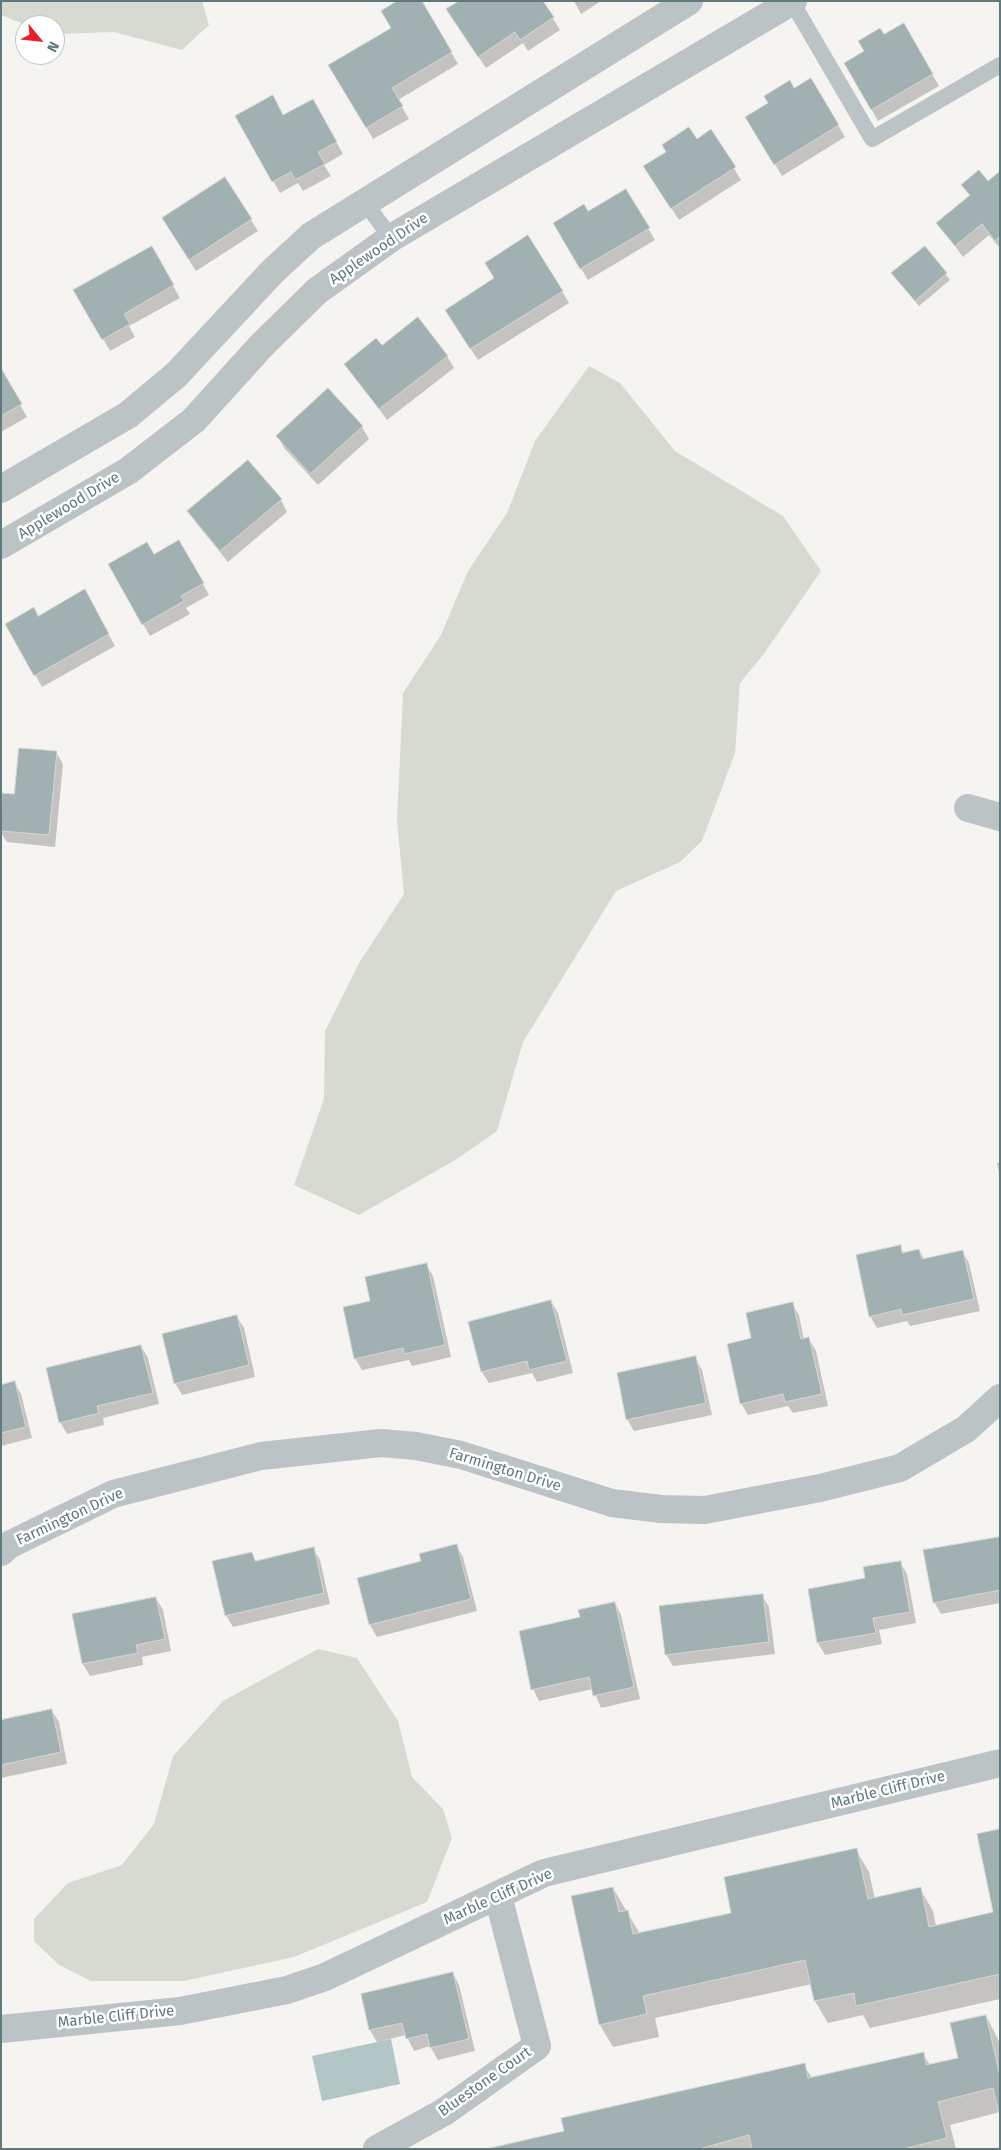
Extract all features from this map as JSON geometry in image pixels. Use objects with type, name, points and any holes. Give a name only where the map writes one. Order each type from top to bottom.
[{"type":"street","points":[[1,489],[128,415],[176,375],[273,272],[311,236],[364,201],[689,1]]},
{"type":"street","name":"Applewood Drive","points":[[1,545],[128,471],[194,420],[261,346],[317,291],[391,238],[792,2]]},
{"type":"street","points":[[968,808],[1000,817]]},
{"type":"street","name":"Farmington Drive","points":[[1,1552],[9,1546],[113,1494],[261,1456],[381,1443],[416,1446],[461,1455],[612,1503],[661,1509],[705,1510],[820,1488],[900,1468],[966,1429],[1000,1398]]},
{"type":"street","name":"Marble Cliff Drive","points":[[1,2029],[180,2011],[287,1990],[325,1977],[544,1873],[1000,1763]]},
{"type":"street","name":"Bluestone Court","points":[[376,2149],[444,2112],[537,2046],[498,1896]]},
{"type":"lane","points":[[792,2],[872,139],[1000,65]]},
{"type":"lane","points":[[364,201],[391,238]]},
{"type":"shaded area","points":[[1,1],[202,1],[209,25],[182,50],[114,32],[65,34],[65,15],[15,15],[15,21],[1,15]]},
{"type":"shaded area","points":[[589,366],[620,383],[675,451],[783,516],[821,571],[763,655],[740,683],[735,753],[702,841],[680,862],[616,891],[523,1042],[497,1131],[457,1159],[359,1215],[294,1185],[324,1099],[325,1031],[359,963],[404,894],[397,820],[403,693],[441,635],[468,571],[507,513],[535,441]]},
{"type":"shaded area","points":[[318,1649],[357,1658],[398,1721],[412,1777],[443,1809],[452,1838],[427,1902],[294,1957],[184,1981],[91,1981],[59,1965],[34,1941],[34,1919],[68,1883],[122,1865],[154,1824],[173,1756],[223,1701]]},
{"type":"shaded area","points":[[391,2039],[400,2084],[322,2101],[312,2056]]},
{"type":"building","points":[[397,1],[422,1],[452,52],[392,88],[403,106],[366,128],[328,65],[391,28],[381,11]]},
{"type":"building","points":[[459,1],[543,1],[554,17],[520,40],[515,32],[478,57],[446,9]]},
{"type":"building","points":[[904,23],[933,74],[871,110],[844,63],[864,51],[858,41],[880,28],[884,34]]},
{"type":"building","points":[[811,78],[839,125],[774,165],[745,117],[768,103],[764,96],[790,80],[794,88]]},
{"type":"building","points":[[273,95],[283,115],[313,99],[337,142],[318,152],[325,164],[295,180],[291,172],[272,182],[235,116]]},
{"type":"building","points":[[689,127],[697,139],[711,129],[736,167],[671,209],[643,166],[666,152],[662,145]]},
{"type":"building","points":[[979,170],[988,181],[1000,171],[1000,236],[995,241],[982,224],[955,246],[936,223],[970,195],[961,185]]},
{"type":"building","points":[[225,177],[252,219],[189,260],[162,218]]},
{"type":"building","points":[[626,189],[650,228],[580,269],[553,223],[584,204],[588,211]]},
{"type":"building","points":[[528,235],[563,291],[470,349],[445,310],[494,278],[485,263]]},
{"type":"building","points":[[152,246],[174,285],[124,314],[130,324],[102,340],[73,290]]},
{"type":"building","points":[[925,246],[947,273],[915,301],[891,273]]},
{"type":"building","points":[[418,317],[448,356],[379,409],[344,364],[376,338],[382,345]]},
{"type":"building","points":[[1,368],[22,404],[1,416]]},
{"type":"building","points":[[328,388],[363,426],[310,474],[276,436]]},
{"type":"building","points":[[248,460],[282,499],[220,551],[187,511]]},
{"type":"building","points":[[179,540],[204,583],[181,596],[184,601],[142,625],[108,564],[147,542],[154,554]]},
{"type":"building","points":[[85,589],[109,634],[34,676],[5,624],[34,607],[38,616]]},
{"type":"building","points":[[19,748],[57,751],[49,835],[1,831],[2,793],[14,794]]},
{"type":"building","points":[[901,1245],[902,1253],[919,1249],[922,1259],[963,1250],[974,1299],[902,1315],[901,1309],[869,1317],[856,1255]]},
{"type":"building","points":[[427,1263],[445,1345],[404,1354],[403,1348],[354,1359],[343,1307],[370,1301],[365,1277]]},
{"type":"building","points":[[551,1300],[567,1361],[529,1370],[527,1361],[481,1372],[468,1322]]},
{"type":"building","points":[[793,1302],[801,1339],[809,1337],[822,1394],[785,1402],[783,1394],[740,1404],[727,1344],[751,1338],[746,1313]]},
{"type":"building","points":[[237,1315],[249,1365],[174,1384],[162,1334]]},
{"type":"building","points":[[141,1345],[153,1393],[97,1406],[99,1413],[59,1423],[46,1368]]},
{"type":"building","points":[[696,1356],[706,1403],[626,1420],[617,1373]]},
{"type":"building","points":[[15,1381],[26,1427],[1,1433],[1,1385]]},
{"type":"building","points":[[1000,1537],[1000,1590],[933,1603],[923,1550]]},
{"type":"building","points":[[457,1544],[471,1599],[369,1625],[357,1578],[421,1561],[419,1554]]},
{"type":"building","points":[[314,1547],[324,1593],[225,1616],[212,1561],[252,1552],[255,1561]]},
{"type":"building","points":[[901,1561],[910,1612],[873,1618],[876,1633],[817,1643],[808,1589],[865,1578],[863,1567]]},
{"type":"building","points":[[763,1594],[769,1642],[665,1655],[659,1606]]},
{"type":"building","points":[[156,1597],[165,1639],[136,1645],[138,1653],[82,1664],[72,1614]]},
{"type":"building","points":[[615,1602],[634,1687],[593,1696],[589,1677],[531,1690],[519,1631],[580,1617],[578,1610]]},
{"type":"building","points":[[52,1709],[61,1752],[1,1765],[1,1720]]},
{"type":"building","points":[[1000,1829],[1000,1974],[856,2006],[854,1993],[814,2001],[805,1960],[643,1996],[647,2014],[599,2025],[571,1896],[613,1887],[619,1912],[628,1910],[633,1934],[731,1913],[724,1877],[857,1848],[868,1899],[921,1887],[929,1927],[993,1912],[977,1834]]},
{"type":"building","points":[[453,1972],[469,2039],[430,2048],[427,2034],[406,2039],[402,2023],[369,2030],[361,1994]]},
{"type":"building","points":[[986,2015],[1000,2076],[1000,2117],[993,2088],[938,2102],[947,2138],[903,2149],[752,2149],[749,2135],[699,2149],[486,2149],[564,2131],[561,2118],[805,2063],[808,2078],[924,2052],[926,2065],[958,2058],[950,2023]]}]
